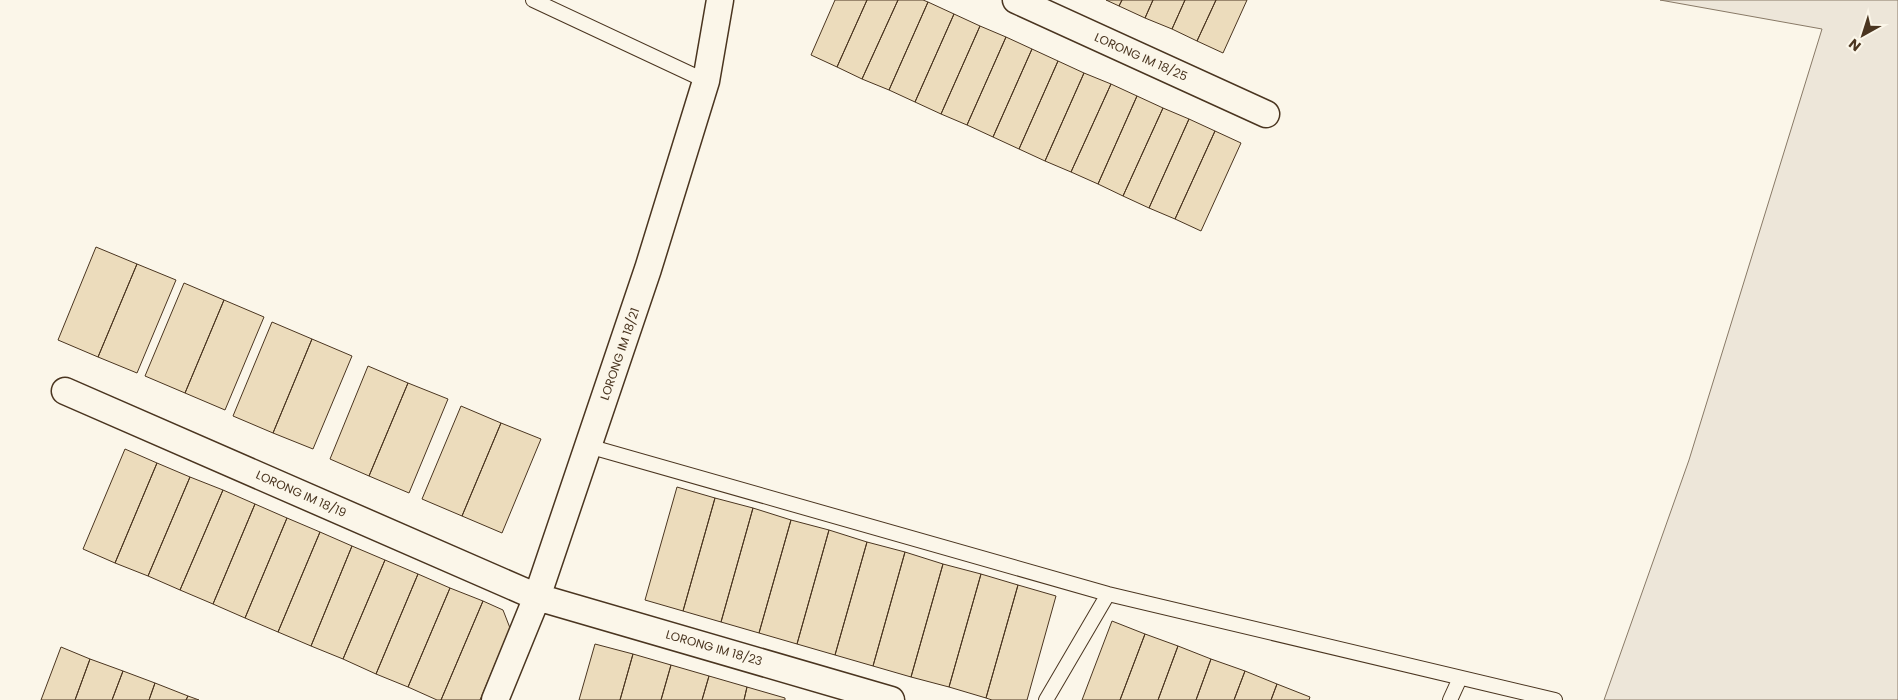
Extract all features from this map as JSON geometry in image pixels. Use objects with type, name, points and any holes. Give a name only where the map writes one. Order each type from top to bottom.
[{"type":"street","name":"LORONG IM 18/21","points":[[495,700],[537,596],[648,269],[706,81],[720,0]]},
{"type":"street","name":"LORONG IM 18/25","points":[[1016,0],[1266,114]]},
{"type":"street","name":"LORONG IM 18/19","points":[[65,391],[537,596]]},
{"type":"street","name":"LORONG IM 18/23","points":[[537,596],[891,700]]},
{"type":"lane","points":[[533,0],[706,81]]},
{"type":"lane","points":[[588,446],[1108,594],[1555,700]]},
{"type":"lane","points":[[1046,700],[1108,594]]},
{"type":"lane","points":[[1450,700],[1460,678]]},
{"type":"shaded area","points":[[1660,0],[1898,0],[1898,700],[1604,700],[1689,460],[1822,29]]},
{"type":"building","points":[[835,0],[867,0],[837,67],[811,55]]},
{"type":"building","points":[[867,0],[898,0],[862,79],[837,67]]},
{"type":"building","points":[[898,0],[923,0],[928,2],[889,90],[862,79]]},
{"type":"building","points":[[1106,0],[1122,0],[1119,6]]},
{"type":"building","points":[[1122,0],[1153,0],[1145,18],[1119,6]]},
{"type":"building","points":[[1153,0],[1185,0],[1172,29],[1145,18]]},
{"type":"building","points":[[1185,0],[1216,0],[1197,41],[1172,29]]},
{"type":"building","points":[[1216,0],[1247,0],[1223,53],[1197,41]]},
{"type":"building","points":[[928,2],[954,14],[915,102],[889,90]]},
{"type":"building","points":[[954,14],[980,26],[941,114],[915,102]]},
{"type":"building","points":[[980,26],[1006,37],[967,125],[941,114]]},
{"type":"building","points":[[1006,37],[1032,49],[993,137],[967,125]]},
{"type":"building","points":[[1032,49],[1058,61],[1019,149],[993,137]]},
{"type":"building","points":[[1058,61],[1084,73],[1045,161],[1019,149]]},
{"type":"building","points":[[1084,73],[1111,84],[1071,172],[1045,161]]},
{"type":"building","points":[[1111,84],[1137,96],[1098,184],[1071,172]]},
{"type":"building","points":[[1137,96],[1163,108],[1123,196],[1098,184]]},
{"type":"building","points":[[1163,108],[1189,119],[1149,208],[1123,196]]},
{"type":"building","points":[[1189,119],[1215,131],[1175,219],[1149,208]]},
{"type":"building","points":[[1215,131],[1241,143],[1201,231],[1175,219]]},
{"type":"building","points":[[96,247],[137,264],[98,357],[58,340]]},
{"type":"building","points":[[137,264],[176,280],[137,373],[98,357]]},
{"type":"building","points":[[184,283],[224,300],[185,393],[145,376]]},
{"type":"building","points":[[224,300],[264,317],[225,410],[185,393]]},
{"type":"building","points":[[272,322],[312,339],[273,433],[233,416]]},
{"type":"building","points":[[312,339],[352,356],[313,449],[273,433]]},
{"type":"building","points":[[368,366],[408,383],[369,476],[330,459]]},
{"type":"building","points":[[408,383],[448,399],[409,493],[369,476]]},
{"type":"building","points":[[461,406],[501,423],[462,516],[422,499]]},
{"type":"building","points":[[501,423],[541,439],[502,533],[462,516]]},
{"type":"building","points":[[125,449],[157,463],[115,563],[83,549]]},
{"type":"building","points":[[157,463],[190,477],[148,576],[115,563]]},
{"type":"building","points":[[190,477],[223,490],[180,590],[148,576]]},
{"type":"building","points":[[677,487],[715,498],[683,611],[645,600]]},
{"type":"building","points":[[223,490],[255,504],[213,604],[180,590]]},
{"type":"building","points":[[715,498],[753,508],[721,622],[683,611]]},
{"type":"building","points":[[255,504],[287,518],[245,618],[213,604]]},
{"type":"building","points":[[753,508],[791,520],[759,633],[721,622]]},
{"type":"building","points":[[287,518],[320,532],[278,632],[245,618]]},
{"type":"building","points":[[791,520],[829,530],[797,644],[759,633]]},
{"type":"building","points":[[829,530],[867,542],[835,655],[797,644]]},
{"type":"building","points":[[320,532],[352,546],[311,646],[278,632]]},
{"type":"building","points":[[867,542],[905,552],[873,666],[835,655]]},
{"type":"building","points":[[352,546],[385,560],[343,659],[311,646]]},
{"type":"building","points":[[905,552],[943,564],[911,677],[873,666]]},
{"type":"building","points":[[385,560],[418,574],[376,674],[343,659]]},
{"type":"building","points":[[943,564],[981,574],[949,687],[911,677]]},
{"type":"building","points":[[418,574],[450,588],[408,687],[376,674]]},
{"type":"building","points":[[981,574],[1018,585],[986,698],[949,687]]},
{"type":"building","points":[[1018,585],[1056,596],[1027,700],[992,700],[986,698]]},
{"type":"building","points":[[450,588],[483,601],[441,700],[437,700],[408,687]]},
{"type":"building","points":[[483,601],[503,610],[510,628],[480,700],[441,700]]},
{"type":"building","points":[[1112,621],[1145,634],[1120,700],[1082,700]]},
{"type":"building","points":[[1145,634],[1178,646],[1158,700],[1120,700]]},
{"type":"building","points":[[595,644],[633,654],[620,700],[579,700]]},
{"type":"building","points":[[1178,646],[1211,659],[1196,700],[1158,700]]},
{"type":"building","points":[[61,647],[90,659],[75,700],[41,700]]},
{"type":"building","points":[[633,654],[671,665],[661,700],[620,700]]},
{"type":"building","points":[[90,659],[123,671],[112,700],[75,700]]},
{"type":"building","points":[[1211,659],[1245,671],[1234,700],[1196,700]]},
{"type":"building","points":[[671,665],[709,676],[702,700],[661,700]]},
{"type":"building","points":[[123,671],[155,683],[149,700],[112,700]]},
{"type":"building","points":[[1245,671],[1277,684],[1271,700],[1234,700]]},
{"type":"building","points":[[709,676],[747,687],[744,700],[702,700]]},
{"type":"building","points":[[155,683],[188,696],[186,700],[149,700]]},
{"type":"building","points":[[1277,684],[1310,697],[1309,700],[1271,700]]},
{"type":"building","points":[[747,687],[785,698],[785,700],[744,700]]},
{"type":"building","points":[[188,696],[199,700],[186,700]]}]
